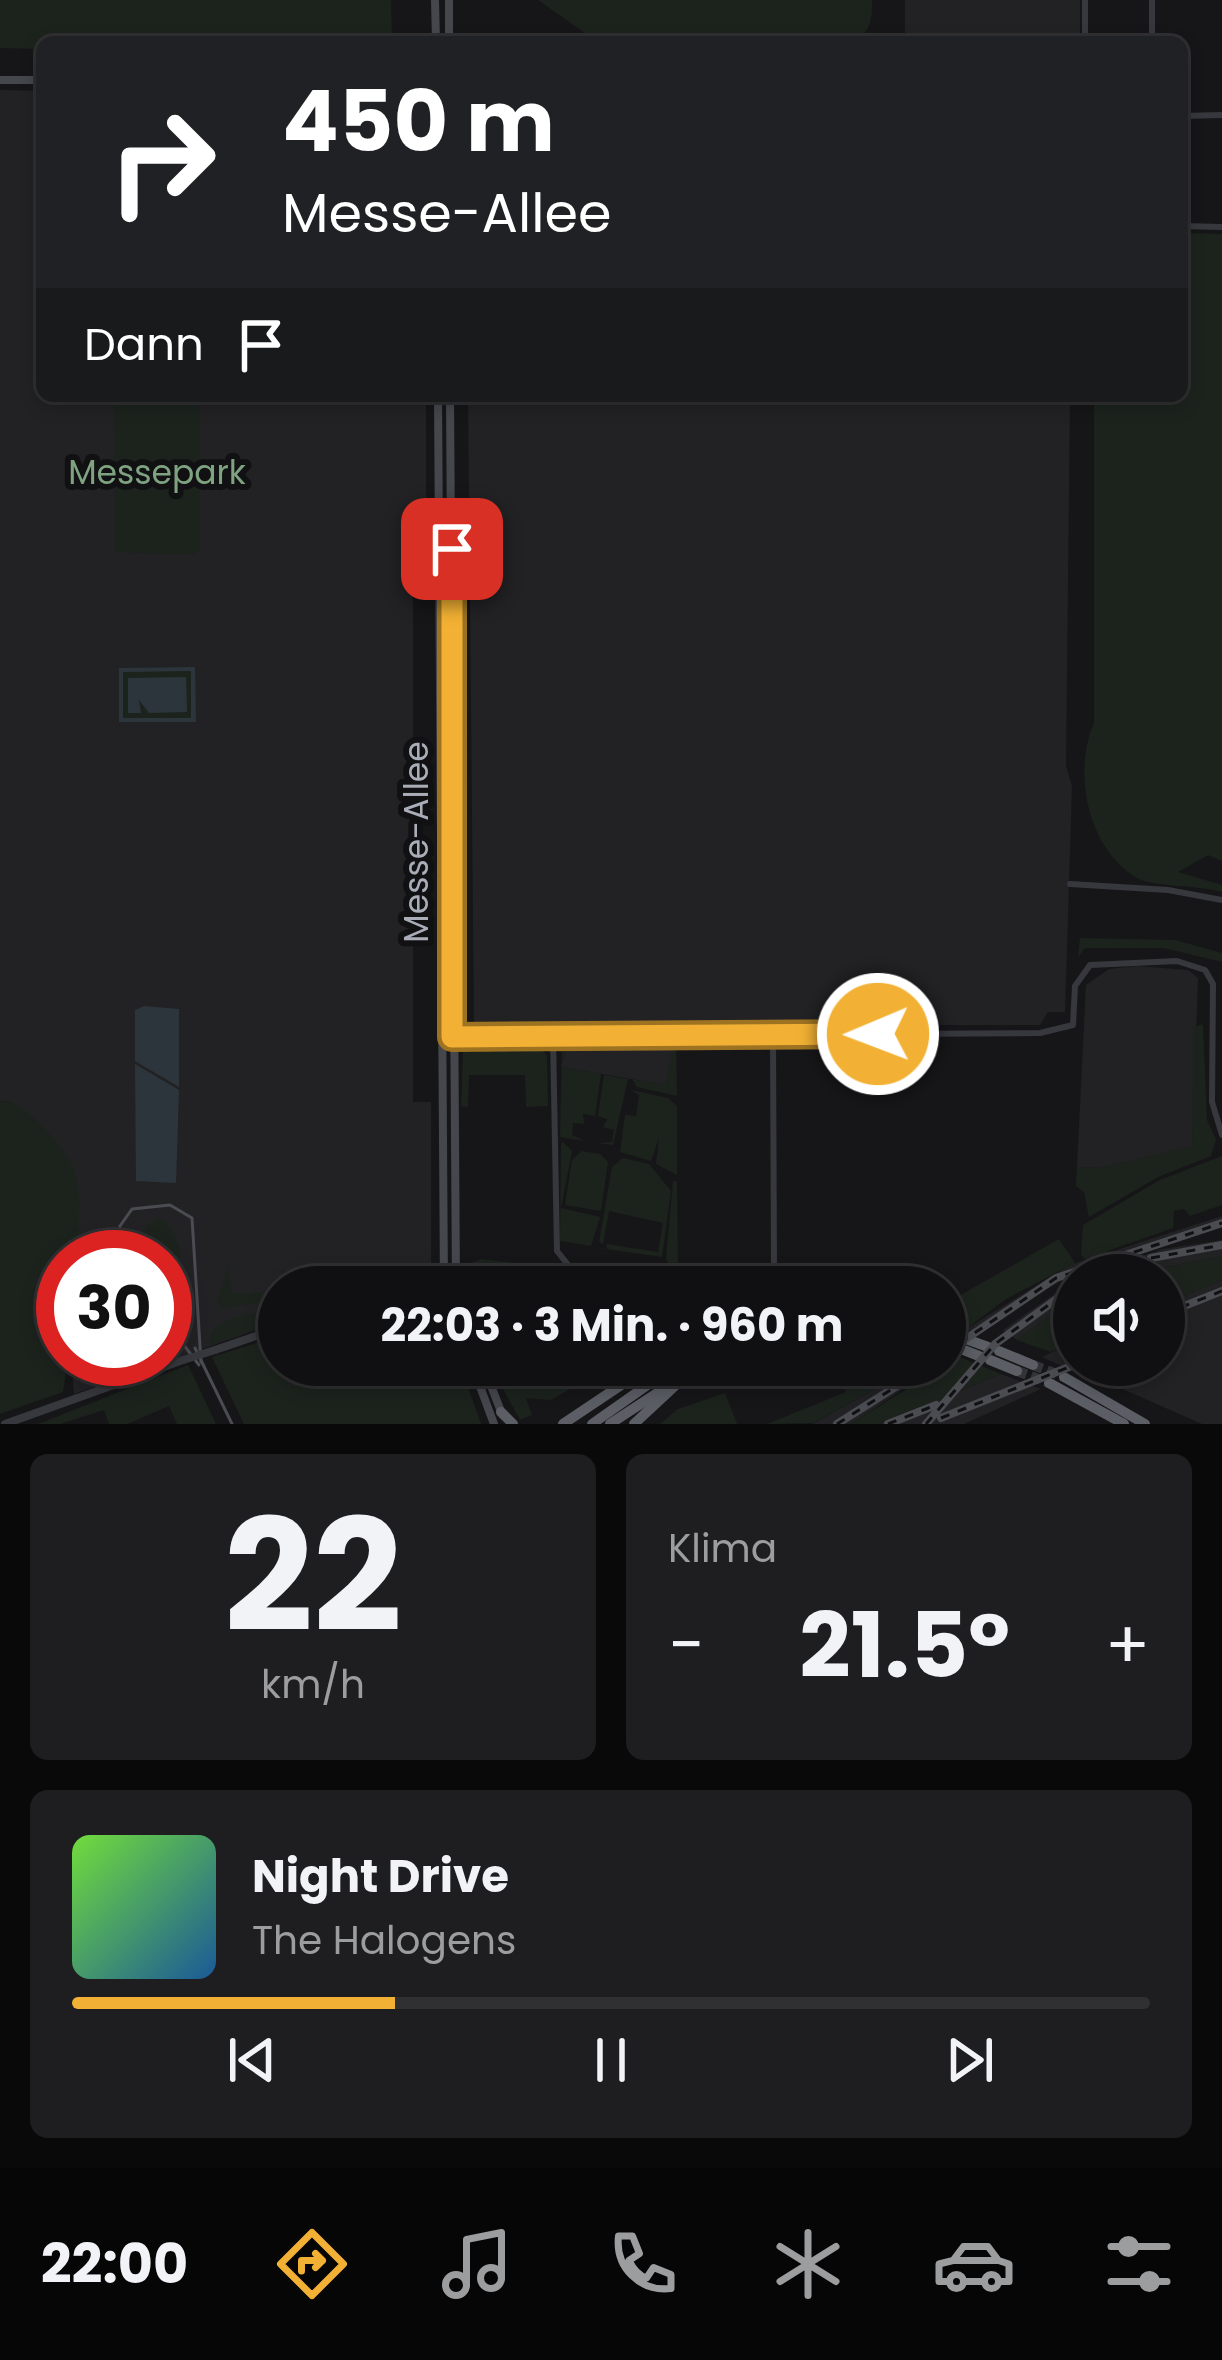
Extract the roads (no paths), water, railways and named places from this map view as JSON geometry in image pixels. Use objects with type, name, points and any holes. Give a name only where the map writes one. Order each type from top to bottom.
[{"type":"highway","points":[[966,1346],[1033,1365]]},
{"type":"highway","points":[[989,1354],[1017,1371]]},
{"type":"highway","points":[[1049,1383],[1124,1424]]},
{"type":"highway","points":[[563,1424],[620,1386]]},
{"type":"highway","points":[[592,1424],[646,1386]]},
{"type":"highway","points":[[610,1424],[667,1386]]},
{"type":"highway","points":[[634,1424],[675,1386]]},
{"type":"highway","points":[[1080,1386],[1145,1424]]},
{"type":"main road","points":[[436,0],[436,36]]},
{"type":"main road","points":[[449,0],[449,36]]},
{"type":"main road","points":[[0,80],[36,80]]},
{"type":"main road","name":"Messe-Allee","points":[[438,402],[443,1266]]},
{"type":"main road","name":"Messe-Allee","points":[[450,402],[455,1266]]},
{"type":"main road","points":[[480,1386],[494,1424]]},
{"type":"main road","points":[[492,1386],[507,1420]]},
{"type":"street","points":[[1085,0],[1085,36]]},
{"type":"street","points":[[1152,0],[1152,36]]},
{"type":"street","points":[[1188,116],[1222,115]]},
{"type":"street","points":[[1188,226],[1222,227]]},
{"type":"street","points":[[1070,884],[1168,890],[1222,900]]},
{"type":"street","points":[[440,1037],[1067,1029],[1074,1022],[1078,978],[1090,965],[1110,960],[1198,966],[1213,984],[1212,1102],[1222,1135]]},
{"type":"street","points":[[773,1036],[774,1266]]},
{"type":"street","points":[[554,1037],[557,1251],[573,1266]]},
{"type":"street","points":[[5,1424],[258,1335]]},
{"type":"tunnel","points":[[1033,1365],[1053,1373]]},
{"type":"tunnel","points":[[1017,1371],[1049,1383]]},
{"type":"tram line","points":[[120,1230],[132,1209],[170,1205],[192,1218],[201,1362]]},
{"type":"tram line","points":[[195,1348],[232,1424]]},
{"type":"tram line","points":[[192,1356],[199,1365]]},
{"type":"railway","points":[[966,1339],[1056,1278],[1222,1223]]},
{"type":"railway","points":[[1173,1254],[1222,1245]]},
{"type":"railway","points":[[1185,1306],[1222,1291]]},
{"type":"railway","points":[[926,1424],[995,1344],[1053,1302]]},
{"type":"railway","points":[[941,1418],[1053,1373]]},
{"type":"railway","points":[[837,1424],[897,1386]]},
{"type":"railway","points":[[888,1424],[936,1405]]},
{"type":"park label","name":"Messepark","points":[[157,472]]}]
